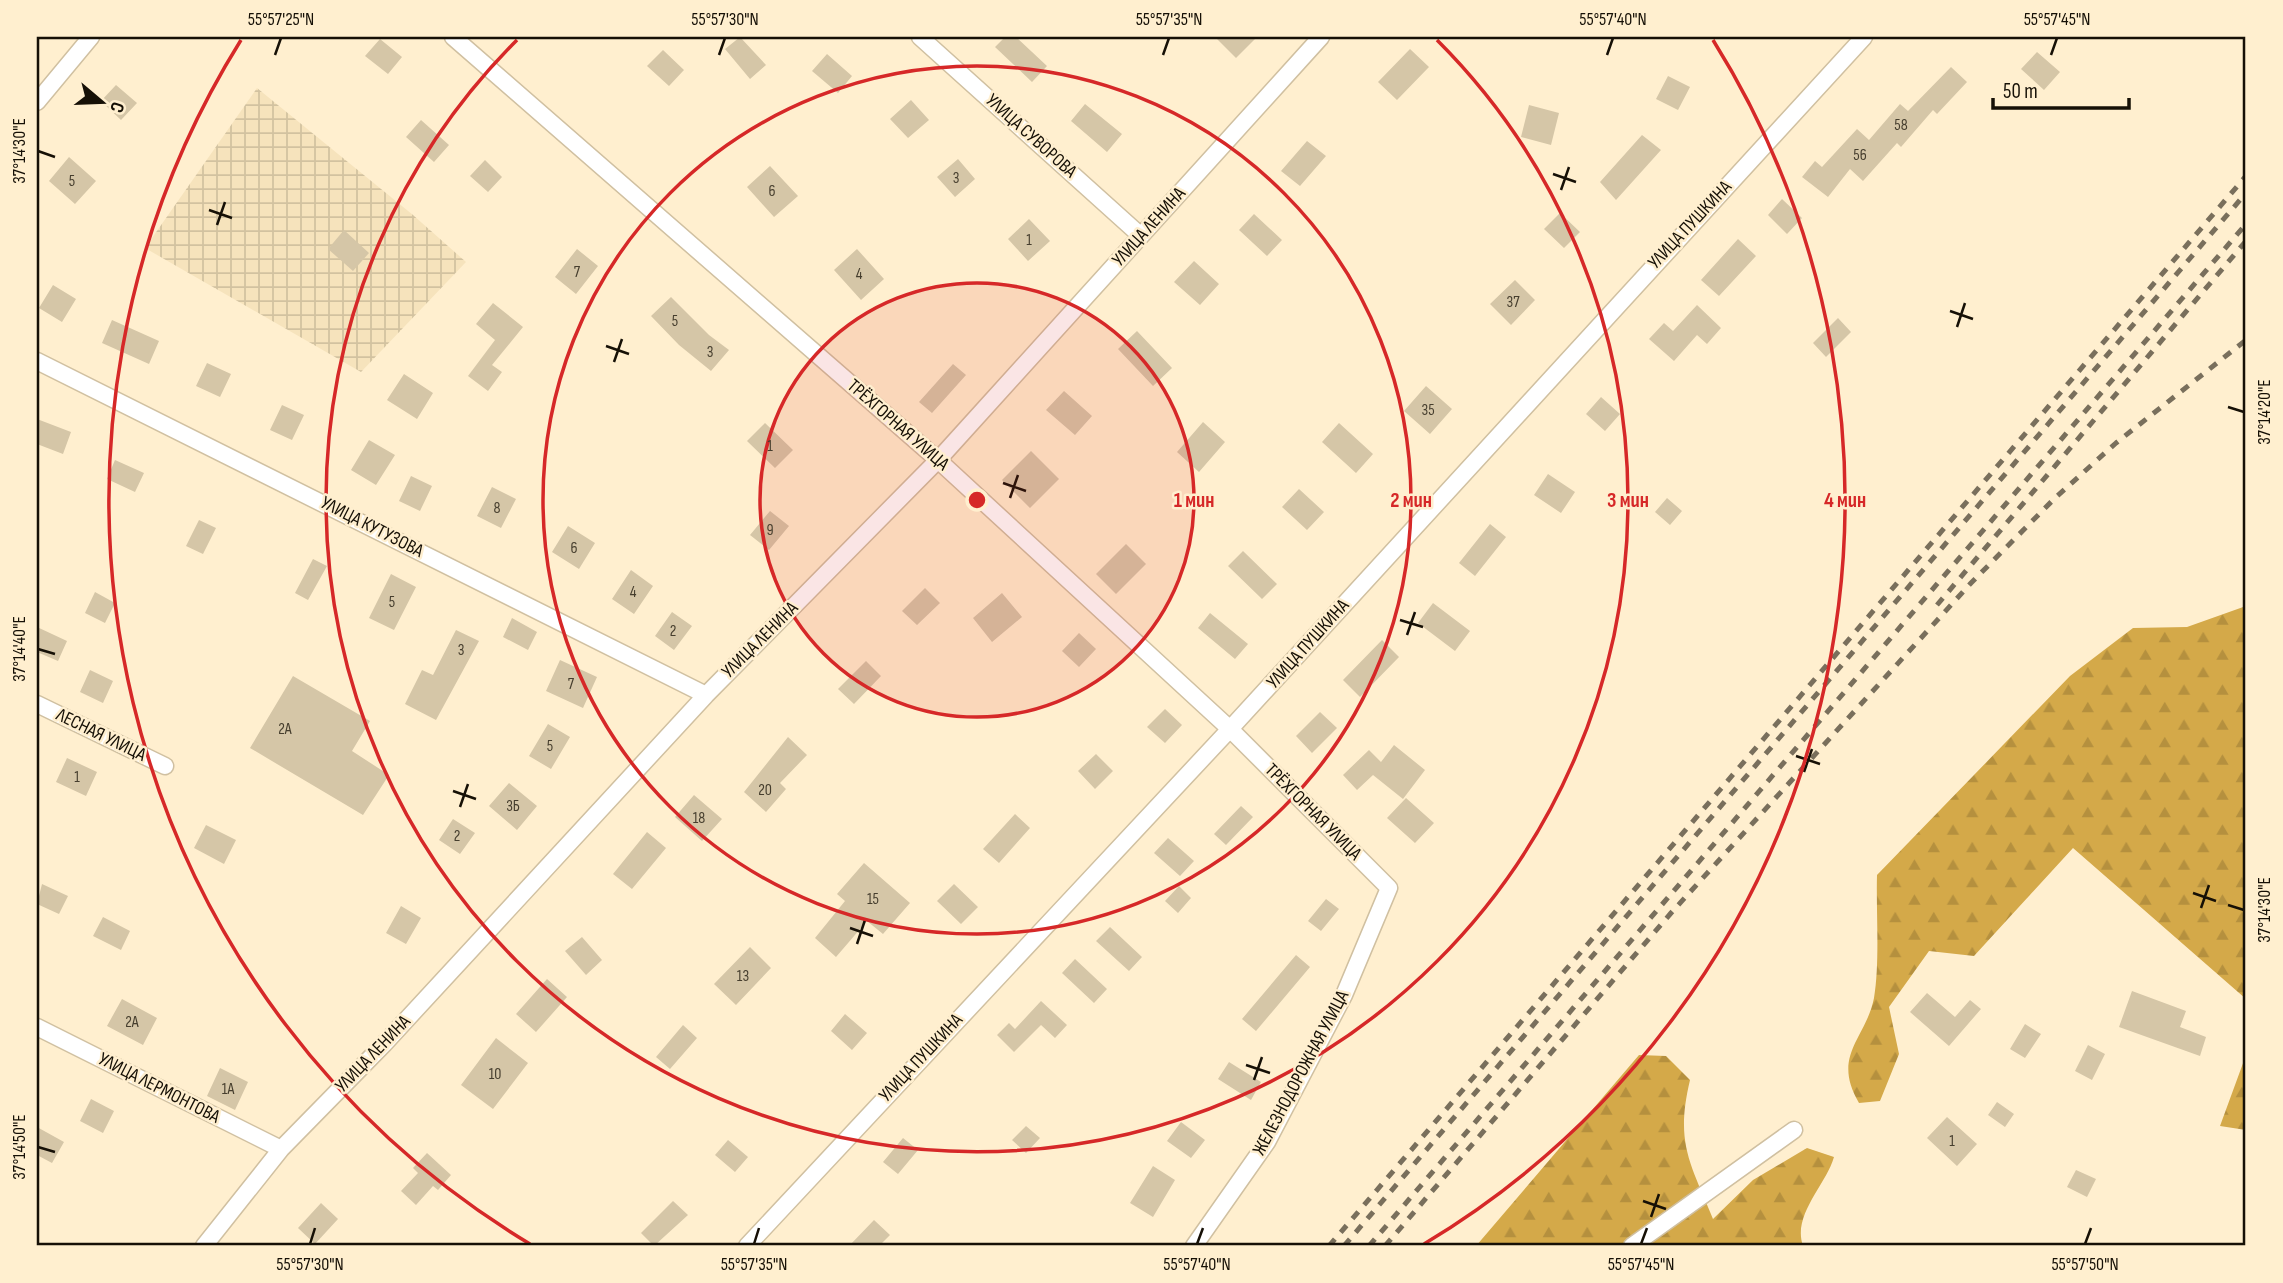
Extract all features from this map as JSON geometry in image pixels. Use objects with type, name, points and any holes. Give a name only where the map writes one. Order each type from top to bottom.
[{"type":"street","points":[[37,102],[91,37]]},
{"type":"street","name":"ТРЁХГОРНАЯ УЛИЦА","points":[[453,37],[938,460],[1230,729],[1389,888]]},
{"type":"street","name":"УЛИЦА СУВОРОВА","points":[[920,37],[1141,236]]},
{"type":"street","name":"УЛИЦА ЛЕНИНА","points":[[204,1246],[281,1149],[384,1044],[706,695],[938,460],[1321,37]]},
{"type":"street","name":"УЛИЦА ПУШКИНА","points":[[747,1246],[1230,729],[1864,37]]},
{"type":"street","name":"УЛИЦА КУТУЗОВА","points":[[37,361],[706,695]]},
{"type":"street","name":"ЛЕСНАЯ УЛИЦА","points":[[37,704],[165,766]]},
{"type":"street","name":"ЖЕЛЕЗНОДОРОЖНАЯ УЛИЦА","points":[[1194,1246],[1267,1142],[1344,995],[1389,888]]},
{"type":"street","name":"УЛИЦА ЛЕРМОНТОВА","points":[[37,1027],[281,1149]]},
{"type":"street","points":[[1632,1246],[1794,1130]]},
{"type":"shaded area","points":[[257,88],[413,215],[466,262],[361,372],[145,248]]},
{"type":"green space","points":[[2246,606],[2246,999],[2073,848],[1974,956],[1929,951],[1889,1007],[1899,1054],[1880,1101],[1859,1103],[1851,1086],[1849,1059],[1874,998],[1877,875],[2070,676],[2133,628],[2187,627]]},
{"type":"green space","points":[[1639,1055],[1666,1056],[1690,1080],[1684,1120],[1687,1152],[1713,1219],[1753,1180],[1807,1148],[1834,1157],[1802,1223],[1803,1246],[1476,1246]]},
{"type":"green space","points":[[2246,1055],[2246,1130],[2220,1126]]},
{"type":"building","points":[[740,37],[766,65],[750,79],[725,49]]},
{"type":"building","points":[[1005,37],[1016,37],[1047,66],[1032,82],[995,47]]},
{"type":"building","points":[[1215,37],[1257,37],[1236,58]]},
{"type":"building","points":[[380,39],[402,57],[388,74],[365,56]]},
{"type":"building","points":[[1410,49],[1429,67],[1397,100],[1378,82]]},
{"type":"building","points":[[663,50],[684,70],[669,86],[647,66]]},
{"type":"building","points":[[2037,52],[2060,72],[2044,90],[2021,69]]},
{"type":"building","points":[[827,54],[852,76],[838,93],[812,71]]},
{"type":"building","points":[[1951,67],[1967,82],[1937,114],[1933,110],[1901,147],[1897,143],[1863,181],[1850,169],[1828,197],[1802,177],[1815,161],[1822,167],[1857,129],[1869,140],[1900,104],[1908,111]]},
{"type":"building","points":[[1668,76],[1690,87],[1678,110],[1656,99]]},
{"type":"building","points":[[116,85],[137,103],[121,120],[101,101]]},
{"type":"building","points":[[911,100],[929,120],[908,138],[890,119]]},
{"type":"building","points":[[1085,104],[1122,134],[1107,152],[1071,121]]},
{"type":"building","points":[[1529,105],[1559,113],[1551,145],[1521,137]]},
{"type":"building","points":[[421,120],[449,145],[434,162],[406,137]]},
{"type":"building","points":[[1642,135],[1661,150],[1616,200],[1600,182]]},
{"type":"building","points":[[1307,141],[1326,156],[1300,186],[1281,171]]},
{"type":"building","points":[[69,157],[96,181],[75,204],[49,181]]},
{"type":"building","points":[[958,159],[975,179],[955,197],[937,177]]},
{"type":"building","points":[[485,160],[502,177],[488,192],[470,176]]},
{"type":"building","points":[[770,166],[798,196],[774,217],[747,187]]},
{"type":"building","points":[[1782,199],[1802,218],[1787,234],[1768,215]]},
{"type":"building","points":[[1560,213],[1580,232],[1564,248],[1544,229]]},
{"type":"building","points":[[1254,214],[1282,240],[1267,256],[1239,230]]},
{"type":"building","points":[[1029,219],[1050,241],[1028,261],[1008,239]]},
{"type":"building","points":[[344,230],[369,253],[353,271],[328,249]]},
{"type":"building","points":[[1738,239],[1756,256],[1719,296],[1701,280]]},
{"type":"building","points":[[577,249],[598,266],[576,294],[555,277]]},
{"type":"building","points":[[857,249],[884,279],[861,300],[834,270]]},
{"type":"building","points":[[1194,261],[1219,284],[1200,305],[1174,282]]},
{"type":"building","points":[[1515,280],[1535,300],[1511,325],[1490,304]]},
{"type":"building","points":[[53,285],[76,299],[62,322],[39,308]]},
{"type":"building","points":[[671,297],[709,335],[729,350],[711,371],[679,345],[651,316]]},
{"type":"building","points":[[493,303],[523,327],[492,365],[502,372],[488,391],[468,376],[495,340],[476,324]]},
{"type":"building","points":[[1697,305],[1721,328],[1707,344],[1697,335],[1674,361],[1649,339],[1664,323],[1673,331]]},
{"type":"building","points":[[1838,318],[1851,332],[1826,357],[1813,343]]},
{"type":"building","points":[[112,320],[159,341],[149,364],[102,343]]},
{"type":"building","points":[[1137,331],[1172,368],[1153,386],[1118,349]]},
{"type":"building","points":[[207,363],[231,374],[220,397],[196,386]]},
{"type":"building","points":[[953,364],[966,375],[932,413],[919,402]]},
{"type":"building","points":[[404,374],[433,393],[417,419],[387,400]]},
{"type":"building","points":[[1426,386],[1452,409],[1430,434],[1404,411]]},
{"type":"building","points":[[1064,391],[1092,416],[1075,435],[1046,410]]},
{"type":"building","points":[[1601,397],[1620,414],[1605,431],[1586,414]]},
{"type":"building","points":[[282,405],[304,415],[292,440],[270,430]]},
{"type":"building","points":[[37,419],[71,432],[63,454],[37,444]]},
{"type":"building","points":[[1203,422],[1225,442],[1199,472],[1177,452]]},
{"type":"building","points":[[765,423],[793,450],[775,468],[747,441]]},
{"type":"building","points":[[1339,423],[1373,454],[1356,473],[1322,442]]},
{"type":"building","points":[[369,440],[395,455],[376,485],[351,470]]},
{"type":"building","points":[[1031,451],[1059,479],[1030,508],[1002,480]]},
{"type":"building","points":[[115,460],[144,473],[135,492],[107,479]]},
{"type":"building","points":[[1548,474],[1575,492],[1561,513],[1534,495]]},
{"type":"building","points":[[411,476],[432,486],[420,511],[399,501]]},
{"type":"building","points":[[492,487],[516,499],[501,528],[477,516]]},
{"type":"building","points":[[1299,489],[1324,512],[1307,530],[1282,507]]},
{"type":"building","points":[[1667,498],[1682,511],[1670,525],[1655,512]]},
{"type":"building","points":[[770,511],[789,526],[769,550],[750,535]]},
{"type":"building","points":[[199,520],[216,528],[203,554],[186,546]]},
{"type":"building","points":[[1490,524],[1506,537],[1475,576],[1459,563]]},
{"type":"building","points":[[568,526],[595,543],[579,569],[552,552]]},
{"type":"building","points":[[1126,544],[1146,564],[1116,594],[1096,574]]},
{"type":"building","points":[[1243,551],[1277,584],[1262,599],[1228,566]]},
{"type":"building","points":[[313,559],[327,566],[308,600],[295,593]]},
{"type":"building","points":[[631,570],[653,586],[634,614],[612,599]]},
{"type":"building","points":[[391,574],[416,587],[394,630],[369,618]]},
{"type":"building","points":[[925,588],[940,603],[917,625],[902,611]]},
{"type":"building","points":[[95,592],[115,603],[105,623],[85,613]]},
{"type":"building","points":[[1002,593],[1022,617],[992,642],[973,618]]},
{"type":"building","points":[[1433,603],[1470,631],[1455,651],[1418,623]]},
{"type":"building","points":[[672,612],[692,626],[674,650],[655,636]]},
{"type":"building","points":[[1210,613],[1248,644],[1235,659],[1198,628]]},
{"type":"building","points":[[512,618],[537,632],[528,650],[503,637]]},
{"type":"building","points":[[37,627],[67,641],[58,661],[37,652]]},
{"type":"building","points":[[456,630],[479,641],[436,720],[405,704],[422,670],[433,675]]},
{"type":"building","points":[[1079,633],[1096,649],[1079,667],[1062,651]]},
{"type":"building","points":[[1382,640],[1399,657],[1360,697],[1343,680]]},
{"type":"building","points":[[560,660],[597,677],[583,708],[546,691]]},
{"type":"building","points":[[866,661],[881,676],[854,704],[838,689]]},
{"type":"building","points":[[90,670],[113,681],[103,703],[80,692]]},
{"type":"building","points":[[293,676],[370,721],[352,751],[389,775],[363,815],[250,748]]},
{"type":"building","points":[[1165,709],[1182,725],[1165,743],[1147,727]]},
{"type":"building","points":[[1320,712],[1337,728],[1312,753],[1296,736]]},
{"type":"building","points":[[548,724],[570,737],[551,769],[529,756]]},
{"type":"building","points":[[788,737],[807,755],[780,783],[786,789],[766,812],[744,792]]},
{"type":"building","points":[[1394,745],[1425,770],[1403,799],[1373,775],[1357,790],[1343,775],[1369,750],[1381,762]]},
{"type":"building","points":[[1096,754],[1113,771],[1095,789],[1078,771]]},
{"type":"building","points":[[67,758],[97,772],[86,796],[56,782]]},
{"type":"building","points":[[509,783],[537,806],[517,830],[489,806]]},
{"type":"building","points":[[694,795],[722,819],[702,841],[675,817]]},
{"type":"building","points":[[1406,798],[1434,823],[1415,843],[1387,818]]},
{"type":"building","points":[[1241,806],[1253,817],[1226,845],[1214,834]]},
{"type":"building","points":[[1015,814],[1030,828],[999,863],[983,849]]},
{"type":"building","points":[[453,819],[475,833],[460,854],[439,840]]},
{"type":"building","points":[[206,825],[236,840],[224,864],[194,848]]},
{"type":"building","points":[[647,832],[666,848],[632,889],[613,874]]},
{"type":"building","points":[[1168,838],[1194,861],[1180,876],[1154,853]]},
{"type":"building","points":[[864,863],[910,903],[883,934],[867,921],[836,957],[815,938],[845,901],[837,894]]},
{"type":"building","points":[[42,884],[68,896],[59,914],[37,904]]},
{"type":"building","points":[[954,884],[978,907],[961,924],[937,901]]},
{"type":"building","points":[[1179,886],[1191,898],[1178,913],[1165,901]]},
{"type":"building","points":[[1326,899],[1339,909],[1321,931],[1308,921]]},
{"type":"building","points":[[401,906],[421,918],[406,944],[386,933]]},
{"type":"building","points":[[103,917],[130,931],[121,950],[93,936]]},
{"type":"building","points":[[1110,927],[1142,957],[1129,971],[1096,941]]},
{"type":"building","points":[[582,937],[602,960],[586,975],[565,951]]},
{"type":"building","points":[[750,947],[771,968],[736,1005],[714,984]]},
{"type":"building","points":[[1296,955],[1310,967],[1256,1031],[1242,1019]]},
{"type":"building","points":[[1075,959],[1107,989],[1094,1003],[1062,973]]},
{"type":"building","points":[[547,979],[567,997],[536,1032],[516,1014]]},
{"type":"building","points":[[2132,991],[2186,1011],[2180,1027],[2206,1037],[2200,1056],[2119,1027]]},
{"type":"building","points":[[1927,993],[1955,1017],[1970,1000],[1981,1009],[1949,1046],[1910,1012]]},
{"type":"building","points":[[122,999],[157,1018],[143,1045],[107,1026]]},
{"type":"building","points":[[1041,1001],[1067,1025],[1055,1038],[1041,1025],[1014,1052],[997,1035],[1009,1023],[1015,1029]]},
{"type":"building","points":[[845,1014],[867,1033],[852,1050],[831,1031]]},
{"type":"building","points":[[2025,1024],[2041,1034],[2025,1058],[2010,1049]]},
{"type":"building","points":[[683,1025],[697,1038],[670,1069],[656,1057]]},
{"type":"building","points":[[496,1038],[528,1063],[493,1109],[461,1085]]},
{"type":"building","points":[[2088,1045],[2105,1054],[2092,1080],[2075,1071]]},
{"type":"building","points":[[1229,1062],[1261,1082],[1251,1100],[1218,1079]]},
{"type":"building","points":[[220,1068],[248,1082],[235,1110],[207,1096]]},
{"type":"building","points":[[91,1099],[114,1111],[103,1133],[80,1121]]},
{"type":"building","points":[[1997,1102],[2014,1114],[2005,1127],[1988,1115]]},
{"type":"building","points":[[1947,1117],[1977,1144],[1957,1166],[1927,1138]]},
{"type":"building","points":[[1181,1122],[1205,1140],[1191,1158],[1167,1141]]},
{"type":"building","points":[[1026,1126],[1040,1138],[1026,1153],[1012,1140]]},
{"type":"building","points":[[37,1127],[64,1142],[52,1163],[37,1155]]},
{"type":"building","points":[[903,1138],[918,1150],[898,1174],[883,1162]]},
{"type":"building","points":[[728,1140],[748,1157],[735,1172],[715,1155]]},
{"type":"building","points":[[427,1153],[451,1175],[438,1190],[433,1186],[416,1205],[401,1191],[418,1173],[413,1168]]},
{"type":"building","points":[[1153,1166],[1175,1180],[1153,1217],[1130,1203]]},
{"type":"building","points":[[2076,1170],[2096,1179],[2087,1197],[2067,1187]]},
{"type":"building","points":[[673,1201],[688,1215],[654,1246],[641,1233]]},
{"type":"building","points":[[321,1203],[338,1219],[315,1244],[298,1228]]},
{"type":"building","points":[[874,1220],[890,1235],[879,1246],[849,1246]]},
{"type":"railway","points":[[1329,1246],[2246,176]]},
{"type":"railway","points":[[1344,1246],[2246,193]]},
{"type":"railway","points":[[1369,1246],[2246,224]]},
{"type":"railway","points":[[1937,605],[2246,241]]},
{"type":"railway","points":[[1385,1246],[1671,913],[1971,583],[2055,498],[2116,443],[2246,340]]}]
